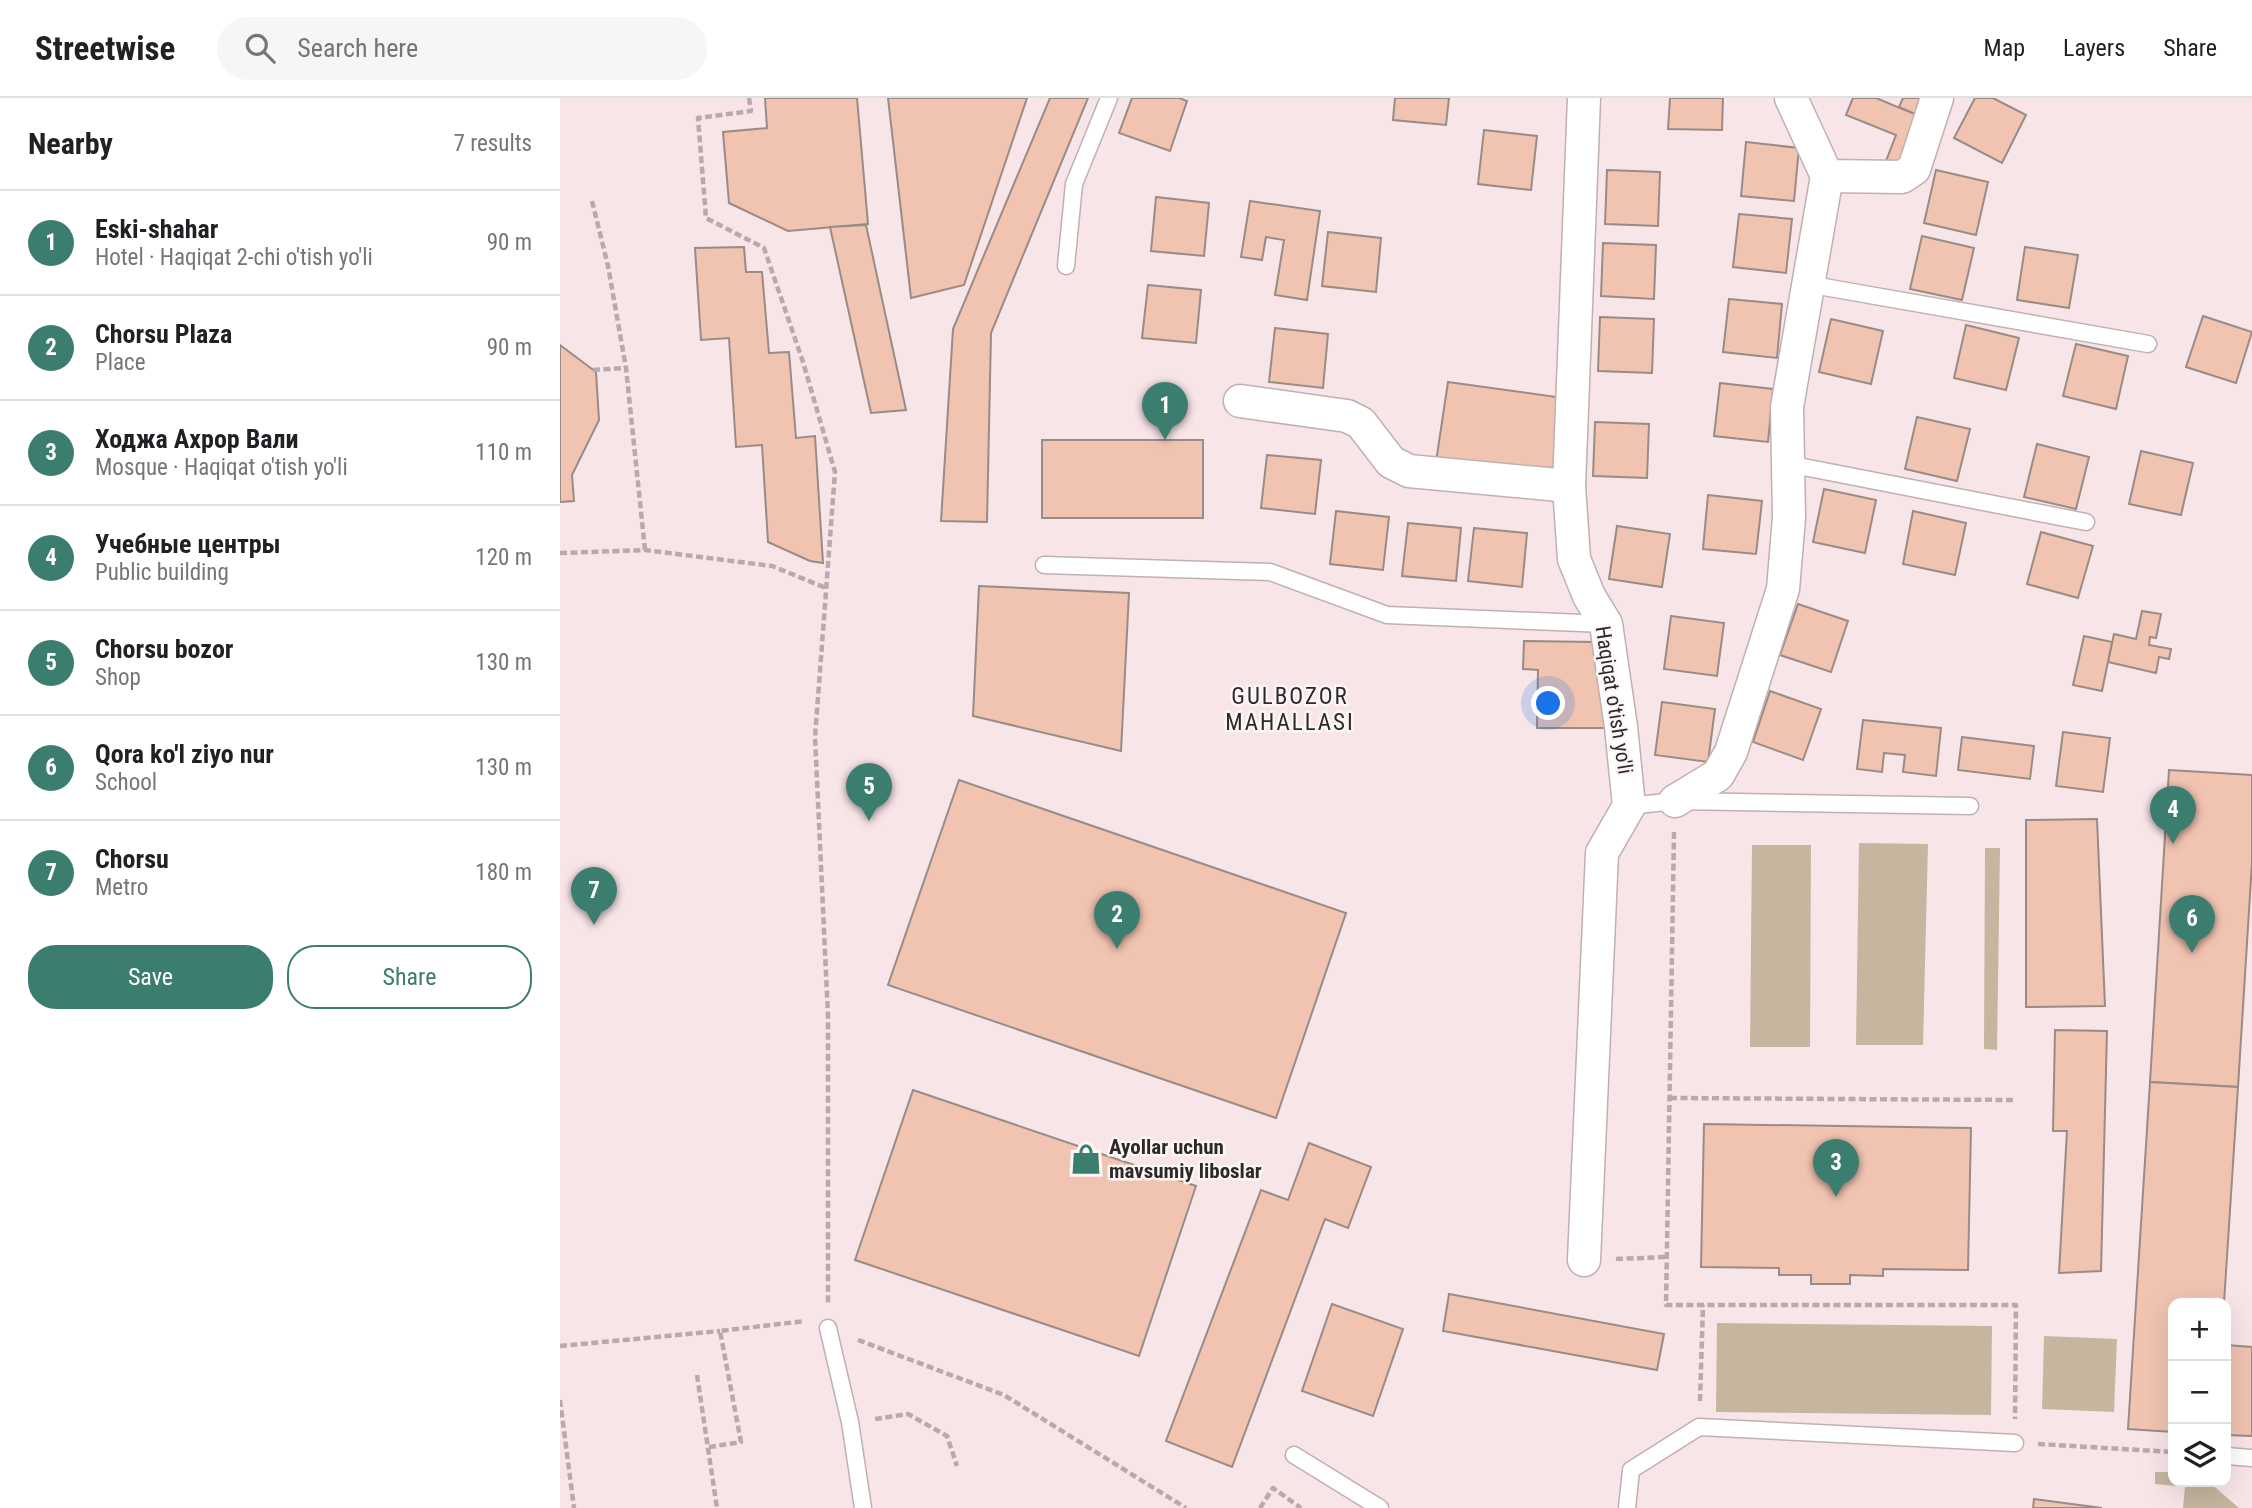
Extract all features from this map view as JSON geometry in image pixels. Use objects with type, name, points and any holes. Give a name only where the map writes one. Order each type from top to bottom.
[{"type":"street","name":"Haqiqat o'tish yo'li","points":[[1584,98],[1569,486],[1574,559],[1589,596],[1606,624],[1629,806]]},
{"type":"street","points":[[1675,801],[1718,775],[1731,752],[1783,589],[1789,518],[1787,407],[1827,176],[1791,98]]},
{"type":"street","points":[[1827,176],[1902,177],[1914,169],[1937,98]]},
{"type":"street","points":[[1240,401],[1347,416],[1361,424],[1391,462],[1409,471],[1569,486]]},
{"type":"street","points":[[1584,1260],[1602,853],[1629,806]]},
{"type":"lane","points":[[1066,266],[1074,184],[1109,98]]},
{"type":"lane","points":[[1807,284],[2148,344]]},
{"type":"lane","points":[[1788,464],[2086,522]]},
{"type":"lane","points":[[1044,565],[1270,572],[1387,615],[1606,624]]},
{"type":"lane","points":[[1629,806],[1675,801],[1970,806]]},
{"type":"lane","points":[[828,1328],[850,1422],[863,1508]]},
{"type":"lane","points":[[1627,1508],[1631,1470],[1699,1427],[2015,1443]]},
{"type":"lane","points":[[1294,1455],[1380,1508]]},
{"type":"lane","points":[[2231,1456],[2252,1458]]},
{"type":"path","points":[[749,98],[751,111],[698,118],[706,218],[764,248],[803,362],[835,472],[815,737],[828,1016],[828,1328]]},
{"type":"path","points":[[592,201],[608,266],[625,368],[645,550]]},
{"type":"path","points":[[593,370],[625,368]]},
{"type":"path","points":[[560,552],[645,550],[772,566],[826,588]]},
{"type":"path","points":[[1675,801],[1666,1304],[2016,1305],[2015,1443],[2168,1452]]},
{"type":"path","points":[[1670,1098],[2015,1100]]},
{"type":"path","points":[[1584,1260],[1667,1257]]},
{"type":"path","points":[[1699,1427],[1703,1305]]},
{"type":"path","points":[[560,1346],[811,1320],[1004,1395],[1186,1508]]},
{"type":"path","points":[[709,1447],[741,1441],[720,1331]]},
{"type":"path","points":[[697,1375],[717,1508]]},
{"type":"path","points":[[560,1400],[574,1508]]},
{"type":"path","points":[[888,1417],[908,1414],[947,1436],[957,1466]]},
{"type":"path","points":[[1260,1508],[1273,1488],[1301,1508]]},
{"type":"shaded area","points":[[1859,843],[1928,844],[1923,1045],[1856,1045]]},
{"type":"shaded area","points":[[1752,845],[1811,845],[1810,1047],[1750,1047]]},
{"type":"shaded area","points":[[1985,848],[2000,848],[1997,1050],[1984,1049]]},
{"type":"shaded area","points":[[1717,1323],[1992,1326],[1991,1415],[1716,1412]]},
{"type":"shaded area","points":[[2044,1336],[2117,1339],[2114,1412],[2042,1409]]},
{"type":"shaded area","points":[[2155,1472],[2168,1472],[2168,1485],[2155,1484]]},
{"type":"shaded area","points":[[2185,1487],[2215,1487],[2239,1508],[2183,1508]]},
{"type":"building","points":[[765,98],[857,98],[868,224],[788,231],[729,203],[723,132],[767,128]]},
{"type":"building","points":[[888,98],[1027,98],[964,285],[911,298]]},
{"type":"building","points":[[1050,98],[1088,98],[991,333],[987,522],[941,521],[953,329]]},
{"type":"building","points":[[1132,98],[1179,98],[1187,101],[1170,151],[1119,133]]},
{"type":"building","points":[[1395,98],[1449,98],[1446,125],[1393,120]]},
{"type":"building","points":[[1670,98],[1723,98],[1722,130],[1668,129]]},
{"type":"building","points":[[1853,98],[1876,98],[1922,117],[1910,165],[1886,161],[1896,135],[1846,115]]},
{"type":"building","points":[[1903,98],[1930,98],[1922,117],[1899,107]]},
{"type":"building","points":[[1975,98],[1993,98],[2026,115],[2002,163],[1954,138]]},
{"type":"building","points":[[1484,130],[1537,136],[1531,190],[1478,184]]},
{"type":"building","points":[[1746,142],[1799,148],[1794,201],[1741,196]]},
{"type":"building","points":[[1607,170],[1660,172],[1658,226],[1605,224]]},
{"type":"building","points":[[1936,170],[1988,182],[1976,235],[1924,223]]},
{"type":"building","points":[[1156,197],[1209,203],[1204,256],[1151,251]]},
{"type":"building","points":[[1250,201],[1320,211],[1307,300],[1275,295],[1284,240],[1266,237],[1262,260],[1241,257]]},
{"type":"building","points":[[1739,214],[1792,219],[1786,273],[1733,267]]},
{"type":"building","points":[[866,225],[906,410],[871,413],[830,227]]},
{"type":"building","points":[[1328,232],[1381,238],[1376,292],[1322,286]]},
{"type":"building","points":[[1922,236],[1974,248],[1962,300],[1910,289]]},
{"type":"building","points":[[1603,243],[1656,245],[1654,299],[1601,296]]},
{"type":"building","points":[[744,247],[746,272],[762,272],[769,353],[789,352],[796,438],[815,436],[823,563],[810,561],[768,542],[762,445],[736,447],[729,338],[701,340],[695,248]]},
{"type":"building","points":[[2025,247],[2078,255],[2069,308],[2017,300]]},
{"type":"building","points":[[1148,285],[1201,290],[1196,343],[1142,338]]},
{"type":"building","points":[[1729,299],[1782,304],[1777,358],[1723,352]]},
{"type":"building","points":[[2203,316],[2252,332],[2236,383],[2186,367]]},
{"type":"building","points":[[1600,317],[1654,319],[1652,373],[1598,371]]},
{"type":"building","points":[[1831,319],[1883,331],[1871,384],[1819,372]]},
{"type":"building","points":[[1966,325],[2019,338],[2006,390],[1954,378]]},
{"type":"building","points":[[1275,328],[1328,334],[1323,388],[1269,382]]},
{"type":"building","points":[[2076,344],[2128,356],[2116,409],[2063,396]]},
{"type":"building","points":[[560,345],[596,372],[599,420],[572,475],[574,501],[560,502]]},
{"type":"building","points":[[1448,382],[1564,398],[1552,479],[1436,462]]},
{"type":"building","points":[[1720,383],[1773,389],[1768,442],[1714,436]]},
{"type":"building","points":[[1917,417],[1970,429],[1957,481],[1905,469]]},
{"type":"building","points":[[1595,422],[1649,424],[1647,478],[1593,476]]},
{"type":"building","points":[[1042,440],[1203,440],[1203,518],[1042,518]]},
{"type":"building","points":[[2037,444],[2089,457],[2076,509],[2024,497]]},
{"type":"building","points":[[2141,451],[2193,463],[2181,515],[2129,504]]},
{"type":"building","points":[[1267,455],[1321,460],[1315,514],[1261,508]]},
{"type":"building","points":[[1824,489],[1876,500],[1865,553],[1813,542]]},
{"type":"building","points":[[1708,495],[1762,501],[1756,554],[1703,549]]},
{"type":"building","points":[[1336,511],[1389,517],[1383,570],[1330,564]]},
{"type":"building","points":[[1913,511],[1966,523],[1955,575],[1903,564]]},
{"type":"building","points":[[1408,523],[1461,528],[1456,581],[1402,576]]},
{"type":"building","points":[[1617,526],[1670,534],[1662,587],[1609,579]]},
{"type":"building","points":[[1474,528],[1527,533],[1522,587],[1468,581]]},
{"type":"building","points":[[2041,532],[2093,546],[2078,598],[2027,584]]},
{"type":"building","points":[[979,586],[1129,593],[1121,751],[973,716]]},
{"type":"building","points":[[1798,604],[1848,621],[1831,672],[1780,655]]},
{"type":"building","points":[[2142,611],[2161,614],[2156,638],[2150,637],[2149,645],[2171,649],[2169,659],[2159,657],[2156,673],[2108,662],[2114,634],[2136,639]]},
{"type":"building","points":[[1671,616],[1724,623],[1717,676],[1664,669]]},
{"type":"building","points":[[2084,636],[2112,642],[2102,691],[2073,685]]},
{"type":"building","points":[[1524,641],[1596,642],[1607,728],[1537,728],[1538,670],[1523,669]]},
{"type":"building","points":[[1770,691],[1821,709],[1803,760],[1753,742]]},
{"type":"building","points":[[1662,702],[1715,709],[1708,762],[1655,755]]},
{"type":"building","points":[[1863,720],[1941,728],[1936,776],[1903,772],[1905,755],[1884,753],[1882,772],[1857,769]]},
{"type":"building","points":[[2063,732],[2110,738],[2103,792],[2056,786]]},
{"type":"building","points":[[1962,737],[2034,746],[2030,779],[1958,770]]},
{"type":"building","points":[[2169,770],[2252,775],[2252,863],[2238,1087],[2150,1082]]},
{"type":"building","points":[[959,780],[1346,913],[1276,1118],[888,985]]},
{"type":"building","points":[[2097,819],[2105,1006],[2026,1007],[2026,820]]},
{"type":"building","points":[[2055,1030],[2107,1031],[2101,1271],[2059,1273],[2067,1131],[2053,1131]]},
{"type":"building","points":[[2150,1082],[2238,1087],[2224,1298],[2168,1298],[2168,1432],[2128,1429]]},
{"type":"building","points":[[913,1090],[1196,1186],[1139,1356],[855,1260]]},
{"type":"building","points":[[1704,1124],[1971,1128],[1968,1270],[1883,1269],[1883,1276],[1850,1275],[1850,1284],[1811,1284],[1811,1275],[1779,1275],[1779,1268],[1701,1267]]},
{"type":"building","points":[[1309,1143],[1371,1167],[1348,1228],[1325,1219],[1232,1467],[1166,1441],[1261,1190],[1288,1200]]},
{"type":"building","points":[[1449,1294],[1664,1334],[1657,1370],[1443,1331]]},
{"type":"building","points":[[1332,1304],[1403,1329],[1373,1416],[1302,1391]]},
{"type":"building","points":[[2231,1345],[2252,1347],[2252,1436],[2231,1435]]},
{"type":"building","points":[[2034,1499],[2102,1508],[2033,1508]]},
{"type":"place","name":"Eski-shahar","points":[[1165,440]]},
{"type":"place","name":"Chorsu bozor","points":[[869,821]]},
{"type":"place","name":"Учебные центры","points":[[2173,844]]},
{"type":"place","name":"Chorsu","points":[[594,925]]},
{"type":"place","name":"Chorsu Plaza","points":[[1117,949]]},
{"type":"place","name":"Qora ko'l ziyo nur","points":[[2192,953]]},
{"type":"place","name":"Ayollar uchun mavsumiy liboslar","points":[[1086,1159]]},
{"type":"place","name":"Ходжа Ахрор Вали","points":[[1836,1197]]},
{"type":"district","name":"GULBOZOR MAHALLASI","points":[[1290,709]]}]
